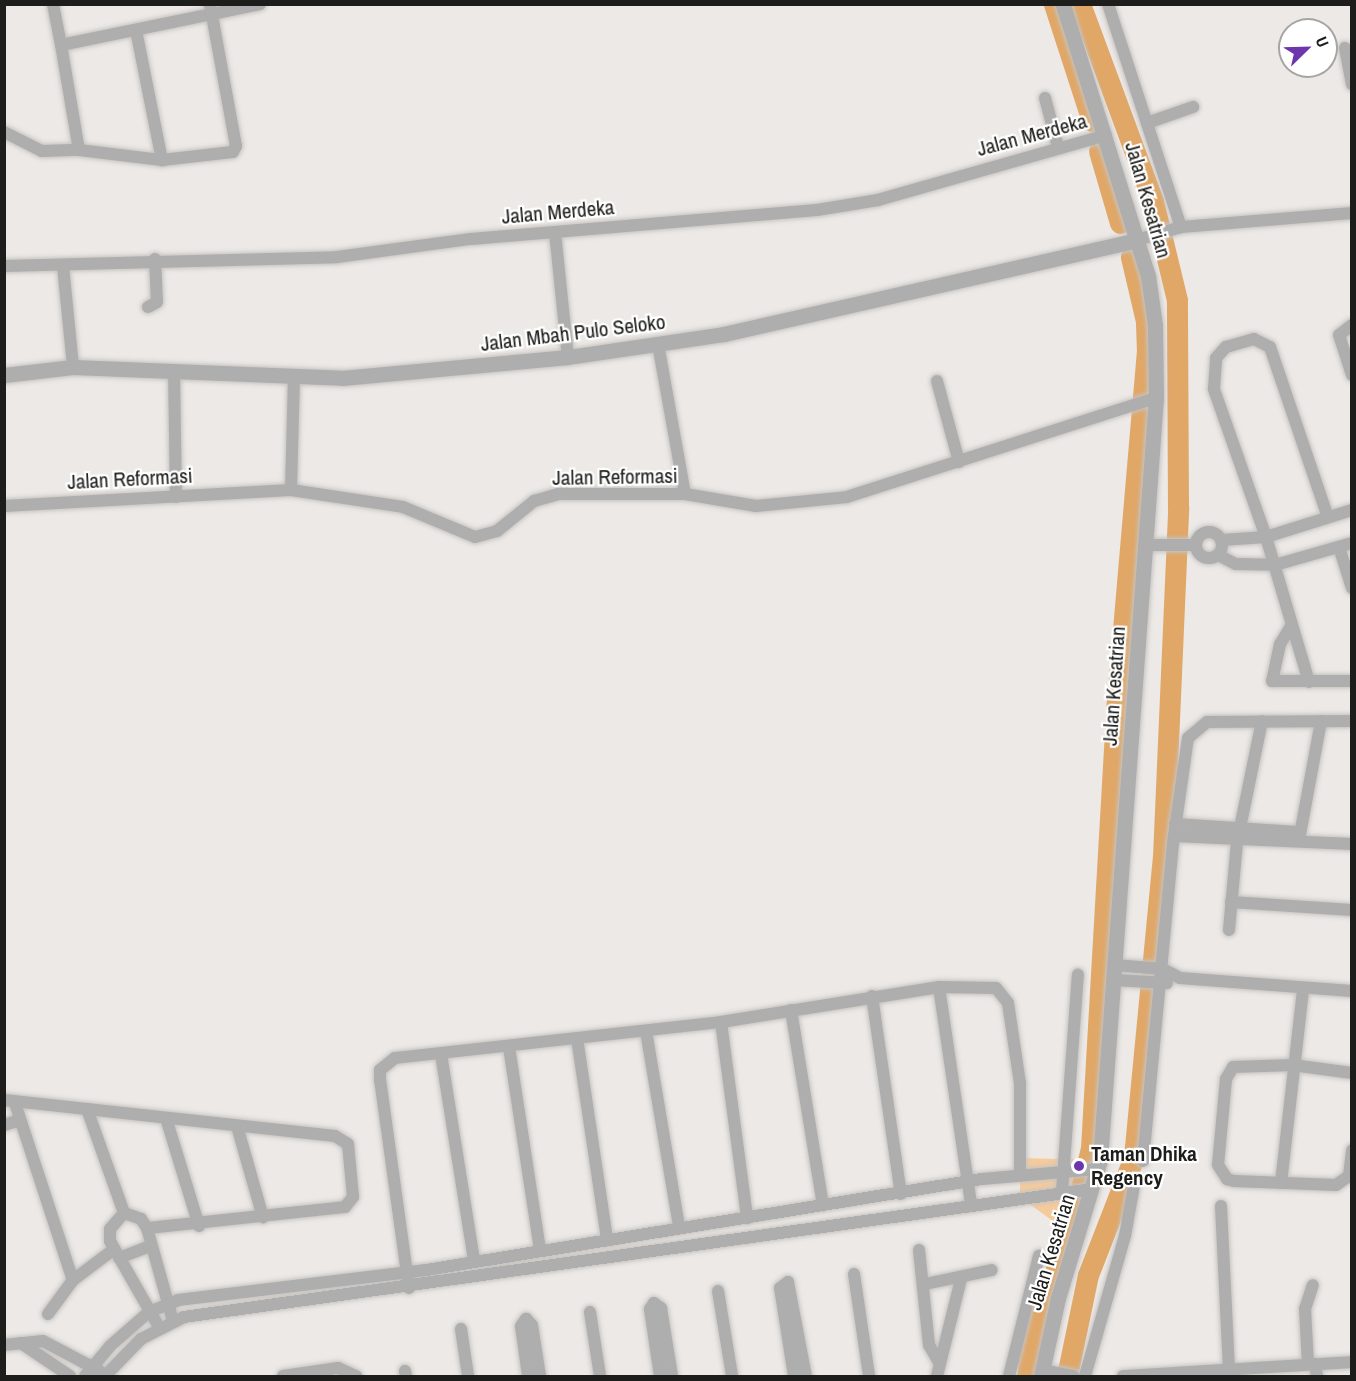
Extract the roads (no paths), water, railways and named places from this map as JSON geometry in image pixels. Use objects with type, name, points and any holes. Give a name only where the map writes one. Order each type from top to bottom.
[{"type":"street","points":[[53,4],[78,150]]},
{"type":"street","points":[[61,45],[136,30],[211,10],[260,4]]},
{"type":"street","name":"Jalan Kesatrian","points":[[1045,1373],[1058,1298],[1095,1168],[1119,973],[1151,546],[1152,300],[1099,137],[1063,4]]},
{"type":"street","points":[[1108,4],[1153,120],[1176,229]]},
{"type":"street","points":[[4,132],[42,151],[78,150],[162,160],[233,152],[236,146],[211,10]]},
{"type":"street","points":[[136,30],[162,160]]},
{"type":"street","points":[[1345,48],[1352,84]]},
{"type":"street","points":[[1045,98],[1058,147]]},
{"type":"street","points":[[1153,120],[1193,107]]},
{"type":"street","name":"Jalan Merdeka","points":[[4,266],[63,266],[155,259],[327,257],[555,232],[858,204],[1099,137]]},
{"type":"street","points":[[1132,242],[1176,229],[1352,213]]},
{"type":"street","points":[[555,232],[568,357]]},
{"type":"street","name":"Jalan Mbah Pulo Seloko","points":[[4,375],[73,367],[294,378],[342,378],[568,357],[658,344],[878,302],[1132,242]]},
{"type":"street","points":[[148,307],[157,302],[155,259]]},
{"type":"street","points":[[63,266],[73,367]]},
{"type":"street","points":[[1352,325],[1339,335],[1352,375]]},
{"type":"street","points":[[1309,682],[1266,537],[1214,389],[1219,352],[1241,341],[1263,340],[1270,347],[1328,517]]},
{"type":"street","points":[[658,344],[685,494]]},
{"type":"street","points":[[174,371],[176,498]]},
{"type":"street","points":[[291,490],[294,378]]},
{"type":"street","points":[[937,381],[959,462]]},
{"type":"street","name":"Jalan Reformasi","points":[[4,506],[291,490],[403,507],[475,537],[496,531],[546,496],[685,494],[784,506],[847,497],[1127,405],[1152,399]]},
{"type":"street","points":[[1151,546],[1196,545],[1207,532],[1222,540],[1266,537],[1352,510]]},
{"type":"street","points":[[1218,555],[1222,540]]},
{"type":"street","points":[[1196,545],[1204,558],[1218,555],[1236,564],[1275,565],[1352,543]]},
{"type":"street","points":[[1339,547],[1352,588]]},
{"type":"street","points":[[1291,626],[1270,676],[1276,684],[1352,681]]},
{"type":"street","points":[[1239,828],[1262,721]]},
{"type":"street","points":[[1299,837],[1322,721]]},
{"type":"street","points":[[1143,1161],[1158,969],[1174,830],[1192,730],[1207,722],[1352,721]]},
{"type":"street","points":[[1174,830],[1239,828],[1352,844]]},
{"type":"street","points":[[1174,830],[1237,842],[1299,837]]},
{"type":"street","points":[[1229,930],[1237,842]]},
{"type":"street","points":[[1231,902],[1352,910]]},
{"type":"street","points":[[1119,973],[1158,969],[1179,978],[1352,991]]},
{"type":"street","points":[[1119,973],[1157,984],[1179,978]]},
{"type":"street","points":[[1068,1190],[1061,1170],[1078,975]]},
{"type":"street","points":[[409,1288],[380,1070],[395,1058],[721,1022],[939,987],[985,986],[1004,994],[1020,1083],[1020,1175]]},
{"type":"street","points":[[939,987],[971,1203]]},
{"type":"street","points":[[1281,1183],[1303,989]]},
{"type":"street","points":[[872,996],[901,1194]]},
{"type":"street","points":[[791,1010],[823,1205]]},
{"type":"street","points":[[721,1022],[747,1218]]},
{"type":"street","points":[[646,1030],[679,1227]]},
{"type":"street","points":[[577,1038],[608,1239]]},
{"type":"street","points":[[509,1047],[540,1249]]},
{"type":"street","points":[[441,1054],[474,1259]]},
{"type":"street","points":[[1352,1073],[1293,1065],[1233,1067],[1226,1079],[1221,1173],[1234,1181],[1342,1184],[1349,1176],[1352,1150]]},
{"type":"street","points":[[10,1102],[335,1136],[348,1144],[350,1203],[339,1208],[199,1226],[147,1228]]},
{"type":"street","points":[[10,1102],[20,1120],[73,1280]]},
{"type":"street","points":[[87,1109],[124,1213]]},
{"type":"street","points":[[166,1118],[199,1226]]},
{"type":"street","points":[[4,1125],[20,1120]]},
{"type":"street","points":[[237,1126],[263,1217]]},
{"type":"street","points":[[85,1377],[93,1366],[149,1312],[166,1303],[269,1288],[426,1270],[474,1259],[901,1194],[968,1181],[1095,1168]]},
{"type":"street","points":[[982,1179],[986,1201]]},
{"type":"street","points":[[1085,1377],[1120,1256],[1135,1180]]},
{"type":"street","points":[[4,1345],[43,1341],[93,1366],[105,1376],[122,1355],[159,1327],[173,1321],[271,1304],[409,1288],[788,1229],[1068,1190],[1090,1189]]},
{"type":"street","points":[[1221,1206],[1229,1369]]},
{"type":"street","points":[[785,1212],[788,1229]]},
{"type":"street","points":[[124,1213],[141,1219],[147,1228],[150,1246],[173,1321]]},
{"type":"street","points":[[124,1213],[110,1230],[116,1254],[159,1327]]},
{"type":"street","points":[[650,1232],[654,1250]]},
{"type":"street","points":[[632,1236],[635,1253]]},
{"type":"street","points":[[48,1314],[73,1280],[116,1254],[150,1246]]},
{"type":"street","points":[[919,1250],[925,1284],[929,1345],[939,1362]]},
{"type":"street","points":[[1009,1377],[1039,1256]]},
{"type":"street","points":[[426,1270],[428,1285]]},
{"type":"street","points":[[925,1284],[961,1279],[992,1270]]},
{"type":"street","points":[[854,1274],[869,1377]]},
{"type":"street","points":[[353,1279],[355,1294]]},
{"type":"street","points":[[937,1377],[939,1362],[948,1344],[961,1279]]},
{"type":"street","points":[[794,1377],[797,1354],[793,1288],[784,1283],[781,1294],[797,1354],[806,1377]]},
{"type":"street","points":[[1313,1285],[1305,1309],[1313,1368]]},
{"type":"street","points":[[269,1288],[271,1304]]},
{"type":"street","points":[[718,1292],[732,1377]]},
{"type":"street","points":[[660,1377],[650,1309],[654,1303],[662,1308],[672,1377]]},
{"type":"street","points":[[590,1312],[600,1377]]},
{"type":"street","points":[[528,1377],[521,1326],[526,1320],[532,1325],[540,1377]]},
{"type":"street","points":[[461,1329],[468,1377]]},
{"type":"street","points":[[21,1343],[70,1377]]},
{"type":"street","points":[[1123,1377],[1229,1369],[1313,1368],[1352,1362]]},
{"type":"street","points":[[288,1376],[338,1368],[356,1377]]},
{"type":"street","points":[[1045,1373],[1073,1377]]},
{"type":"waterway","points":[[1054,4],[1092,121]]},
{"type":"waterway","points":[[1067,1376],[1088,1275],[1134,1157],[1163,857],[1178,507],[1177,300],[1153,201],[1080,4]]},
{"type":"waterway","points":[[1099,151],[1120,223]]},
{"type":"waterway","points":[[1027,1376],[1032,1332],[1071,1230],[1091,1148],[1117,700],[1147,352],[1146,321],[1131,257]]},
{"type":"place","name":"Taman Dhika Regency","points":[[1079,1166]]}]
